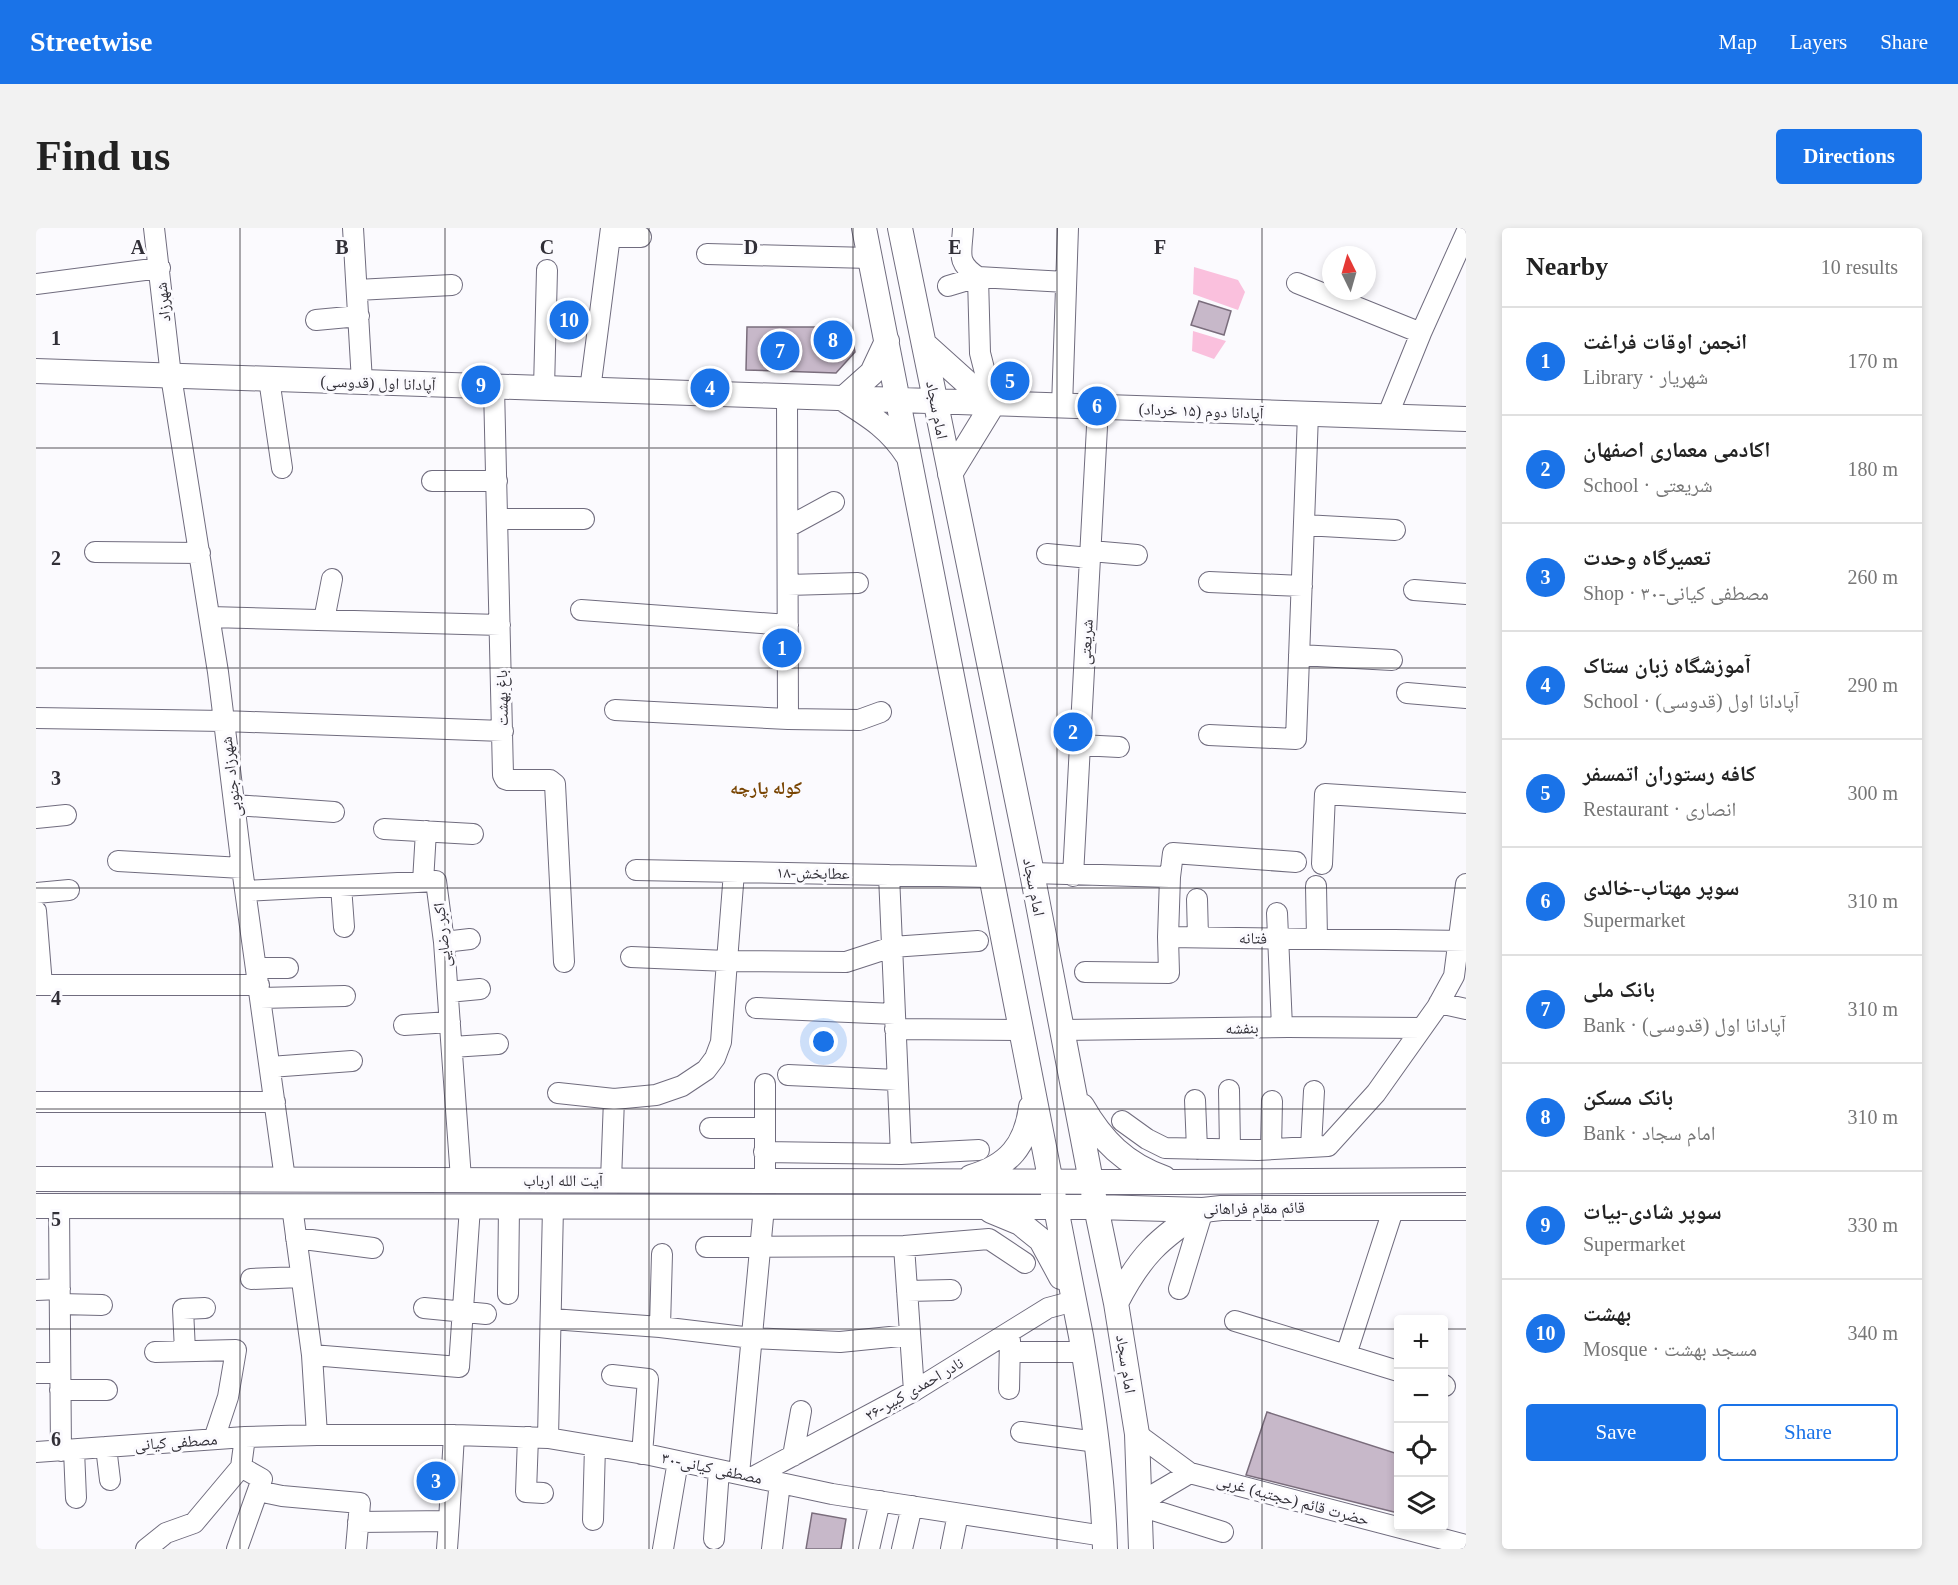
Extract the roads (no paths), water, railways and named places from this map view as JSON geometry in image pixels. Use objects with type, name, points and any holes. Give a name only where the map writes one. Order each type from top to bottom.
[{"type":"main road","points":[[864,228],[1050,1181],[1049,1207],[1074,1301],[1084,1352],[1093,1404],[1105,1542]]},
{"type":"main road","name":"امام سجاد","points":[[900,228],[1032,873],[1116,1303],[1137,1434],[1141,1549]]},
{"type":"main road","points":[[887,341],[872,373],[843,399],[879,422],[899,443],[910,459]]},
{"type":"main road","points":[[924,344],[993,404],[950,474]]},
{"type":"main road","name":"آپادانا اول (قدوسی)","points":[[36,371],[935,402]]},
{"type":"main road","name":"آپادانا دوم (۱۵ خرداد)","points":[[935,402],[1466,419]]},
{"type":"main road","points":[[948,658],[986,649]]},
{"type":"main road","points":[[1074,1090],[1096,1130],[1123,1157],[1146,1172],[1174,1182]]},
{"type":"main road","points":[[956,1181],[984,1173],[1007,1159],[1022,1142],[1029,1127],[1033,1092]]},
{"type":"main road","name":"آیت الله ارباب","points":[[36,1179],[1091,1182]]},
{"type":"main road","points":[[728,1207],[729,1180]]},
{"type":"main road","name":"قائم مقام فراهانی","points":[[1091,1182],[1466,1180]]},
{"type":"main road","points":[[1116,1303],[1130,1275],[1149,1251],[1174,1228],[1215,1207],[1207,1198],[1209,1186],[1220,1181]]},
{"type":"main road","name":"آیت الله ارباب","points":[[48,1206],[1049,1207]]},
{"type":"main road","points":[[965,1207],[991,1211],[1020,1223],[1041,1240],[1074,1301]]},
{"type":"main road","name":"قائم مقام فراهانی","points":[[1049,1207],[1466,1208]]},
{"type":"street","name":"شهرزاد","points":[[154,228],[171,376]]},
{"type":"street","points":[[353,228],[362,382]]},
{"type":"street","points":[[963,228],[962,259],[966,269],[978,277]]},
{"type":"street","points":[[1062,407],[1068,228]]},
{"type":"street","points":[[590,390],[610,233],[641,237]]},
{"type":"street","points":[[1387,417],[1421,333],[1460,260],[1466,233]]},
{"type":"street","points":[[707,254],[870,258]]},
{"type":"street","points":[[36,284],[160,268]]},
{"type":"street","points":[[544,388],[547,270]]},
{"type":"street","points":[[978,277],[980,353],[993,404]]},
{"type":"street","points":[[948,286],[978,277],[1066,282]]},
{"type":"street","points":[[1297,283],[1421,333]]},
{"type":"street","points":[[357,290],[452,285]]},
{"type":"street","points":[[316,320],[359,316]]},
{"type":"street","name":"شهرزاد جنوبی","points":[[171,376],[210,617],[285,1179]]},
{"type":"street","points":[[268,379],[282,468]]},
{"type":"street","name":"باغ بهشت","points":[[494,387],[504,779],[550,780],[555,784],[564,962]]},
{"type":"street","points":[[787,397],[788,719]]},
{"type":"street","name":"شریعتی","points":[[1072,876],[1098,408]]},
{"type":"street","points":[[1209,735],[1296,739],[1308,414]]},
{"type":"street","points":[[432,481],[497,481]]},
{"type":"street","points":[[788,527],[834,502]]},
{"type":"street","points":[[498,519],[584,519]]},
{"type":"street","points":[[1304,525],[1395,531]]},
{"type":"street","points":[[95,552],[200,553]]},
{"type":"street","points":[[1047,554],[1137,555]]},
{"type":"street","points":[[324,620],[332,579]]},
{"type":"street","points":[[1209,582],[1302,586]]},
{"type":"street","points":[[788,585],[858,583]]},
{"type":"street","points":[[1414,590],[1466,594]]},
{"type":"street","points":[[581,610],[788,625]]},
{"type":"street","points":[[210,617],[501,625]]},
{"type":"street","points":[[1299,655],[1392,660]]},
{"type":"street","points":[[1407,693],[1466,698]]},
{"type":"street","points":[[615,710],[788,719],[859,720],[881,712]]},
{"type":"street","points":[[36,718],[224,721],[503,731]]},
{"type":"street","points":[[1080,745],[1119,747]]},
{"type":"street","points":[[1322,864],[1324,794],[1466,803]]},
{"type":"street","points":[[235,805],[334,812]]},
{"type":"street","points":[[36,818],[66,815]]},
{"type":"street","points":[[384,829],[473,834]]},
{"type":"street","points":[[423,882],[426,831]]},
{"type":"street","points":[[1085,972],[1169,973],[1170,877],[1173,853],[1296,862]]},
{"type":"street","points":[[118,861],[242,868]]},
{"type":"street","name":"۱۸-عطابخش","points":[[636,870],[990,877]]},
{"type":"street","points":[[558,1093],[614,1099],[656,1095],[682,1086],[706,1070],[715,1058],[721,1042],[734,872]]},
{"type":"street","points":[[1032,873],[1072,876],[1170,877]]},
{"type":"street","points":[[888,875],[901,1154]]},
{"type":"street","name":"اکبر رضایی","points":[[246,891],[437,882],[444,942],[461,1179]]},
{"type":"street","points":[[1122,1121],[1147,1139],[1165,1148],[1320,1147],[1376,1093],[1439,1003],[1454,976],[1462,940],[1466,884]]},
{"type":"street","points":[[341,886],[344,927]]},
{"type":"street","points":[[1316,886],[1317,938]]},
{"type":"street","points":[[36,893],[69,890]]},
{"type":"street","points":[[1197,898],[1198,937]]},
{"type":"street","points":[[36,911],[39,985],[258,984],[345,996]]},
{"type":"street","points":[[1277,913],[1281,1028]]},
{"type":"street","name":"فتانه","points":[[1168,937],[1462,940]]},
{"type":"street","points":[[444,942],[470,939]]},
{"type":"street","points":[[631,957],[846,962],[892,947],[978,941]]},
{"type":"street","points":[[258,984],[288,968]]},
{"type":"street","points":[[448,992],[480,989]]},
{"type":"street","points":[[1439,1003],[1466,1009]]},
{"type":"street","points":[[756,1008],[895,1022],[1020,1030]]},
{"type":"street","points":[[404,1026],[450,1022]]},
{"type":"street","name":"بنفشه","points":[[1062,1030],[1422,1028]]},
{"type":"street","points":[[452,1047],[498,1044]]},
{"type":"street","points":[[270,1067],[352,1061]]},
{"type":"street","points":[[788,1075],[897,1080]]},
{"type":"street","points":[[765,1084],[765,1180]]},
{"type":"street","points":[[1229,1090],[1230,1149]]},
{"type":"street","points":[[1314,1091],[1320,1147]]},
{"type":"street","points":[[611,1180],[614,1099]]},
{"type":"street","points":[[1195,1100],[1197,1149]]},
{"type":"street","points":[[1270,1149],[1272,1101]]},
{"type":"street","points":[[36,1102],[275,1102]]},
{"type":"street","points":[[710,1128],[764,1128]]},
{"type":"street","points":[[764,1152],[901,1154],[979,1150]]},
{"type":"street","points":[[48,1206],[60,1297],[60,1381],[67,1450],[76,1498]]},
{"type":"street","points":[[292,1206],[312,1355],[317,1435]]},
{"type":"street","points":[[508,1294],[509,1206]]},
{"type":"street","points":[[312,1355],[459,1367],[470,1207]]},
{"type":"street","points":[[543,1494],[526,1492],[538,1437],[552,1319],[554,1207]]},
{"type":"street","points":[[746,1476],[752,1338],[764,1207]]},
{"type":"street","points":[[1346,1355],[1394,1207]]},
{"type":"street","points":[[1179,1289],[1212,1209]]},
{"type":"street","points":[[296,1238],[373,1248]]},
{"type":"street","points":[[706,1247],[904,1246],[989,1239],[1025,1263]]},
{"type":"street","points":[[904,1246],[914,1391]]},
{"type":"street","points":[[660,1326],[662,1254]]},
{"type":"street","points":[[251,1279],[301,1277]]},
{"type":"street","points":[[36,1290],[102,1305]]},
{"type":"street","points":[[907,1291],[951,1290]]},
{"type":"street","name":"۲۶-نادر احمدی کبیر","points":[[746,1476],[793,1456],[914,1391],[1048,1308],[1074,1301]]},
{"type":"street","points":[[185,1351],[183,1309],[205,1308]]},
{"type":"street","points":[[424,1308],[486,1314]]},
{"type":"street","points":[[552,1319],[660,1326],[752,1338],[840,1342],[910,1335]]},
{"type":"street","points":[[1235,1321],[1394,1370]]},
{"type":"street","points":[[1009,1332],[1009,1389]]},
{"type":"street","points":[[155,1352],[236,1350],[228,1397],[214,1439]]},
{"type":"street","points":[[1010,1352],[1084,1352]]},
{"type":"street","points":[[36,1373],[60,1381],[107,1390]]},
{"type":"street","points":[[612,1375],[648,1379],[642,1454]]},
{"type":"street","points":[[793,1456],[801,1411]]},
{"type":"street","points":[[1021,1432],[1097,1442]]},
{"type":"street","points":[[1137,1434],[1190,1473],[1156,1493],[1140,1506]]},
{"type":"street","name":"۳۰-مصطفی کیانی","points":[[317,1435],[538,1437],[642,1454],[780,1483],[1105,1542]]},
{"type":"street","name":"مصطفی کیانی","points":[[36,1452],[245,1437],[317,1435]]},
{"type":"street","points":[[447,1549],[454,1435]]},
{"type":"street","points":[[146,1549],[166,1533],[194,1523],[241,1467],[245,1437]]},
{"type":"street","points":[[593,1520],[595,1446]]},
{"type":"street","points":[[106,1447],[110,1480]]},
{"type":"street","points":[[663,1549],[678,1461]]},
{"type":"street","points":[[237,1549],[262,1479],[241,1467]]},
{"type":"street","points":[[714,1539],[719,1470]]},
{"type":"street","name":"حضرت قائم (حجتیه) غربی","points":[[1190,1473],[1426,1542],[1466,1545]]},
{"type":"street","points":[[772,1549],[780,1483]]},
{"type":"street","points":[[258,1491],[359,1513],[449,1521]]},
{"type":"street","points":[[869,1549],[880,1501]]},
{"type":"street","points":[[902,1549],[912,1506]]},
{"type":"street","points":[[1140,1506],[1223,1532]]},
{"type":"street","points":[[356,1549],[359,1513]]},
{"type":"street","points":[[951,1549],[958,1514]]},
{"type":"place","name":"بهشت","points":[[569,320]]},
{"type":"place","name":"بانک مسکن","points":[[833,340]]},
{"type":"place","name":"بانک ملی","points":[[780,351]]},
{"type":"place","name":"كافه رستوران اتمسفر","points":[[1010,381]]},
{"type":"place","name":"سوپر شادی-بیات","points":[[481,385]]},
{"type":"place","name":"آموزشگاه زبان ستاک","points":[[710,388]]},
{"type":"place","name":"سوپر مهتاب-خالدی","points":[[1097,406]]},
{"type":"place","name":"انجمن اوقات فراغت","points":[[782,648]]},
{"type":"place","name":"اکادمی معماری اصفهان","points":[[1073,732]]},
{"type":"place","name":"تعمیرگاه وحدت","points":[[436,1481]]},
{"type":"district","name":"کوله پارچه","points":[[766,788]]}]
